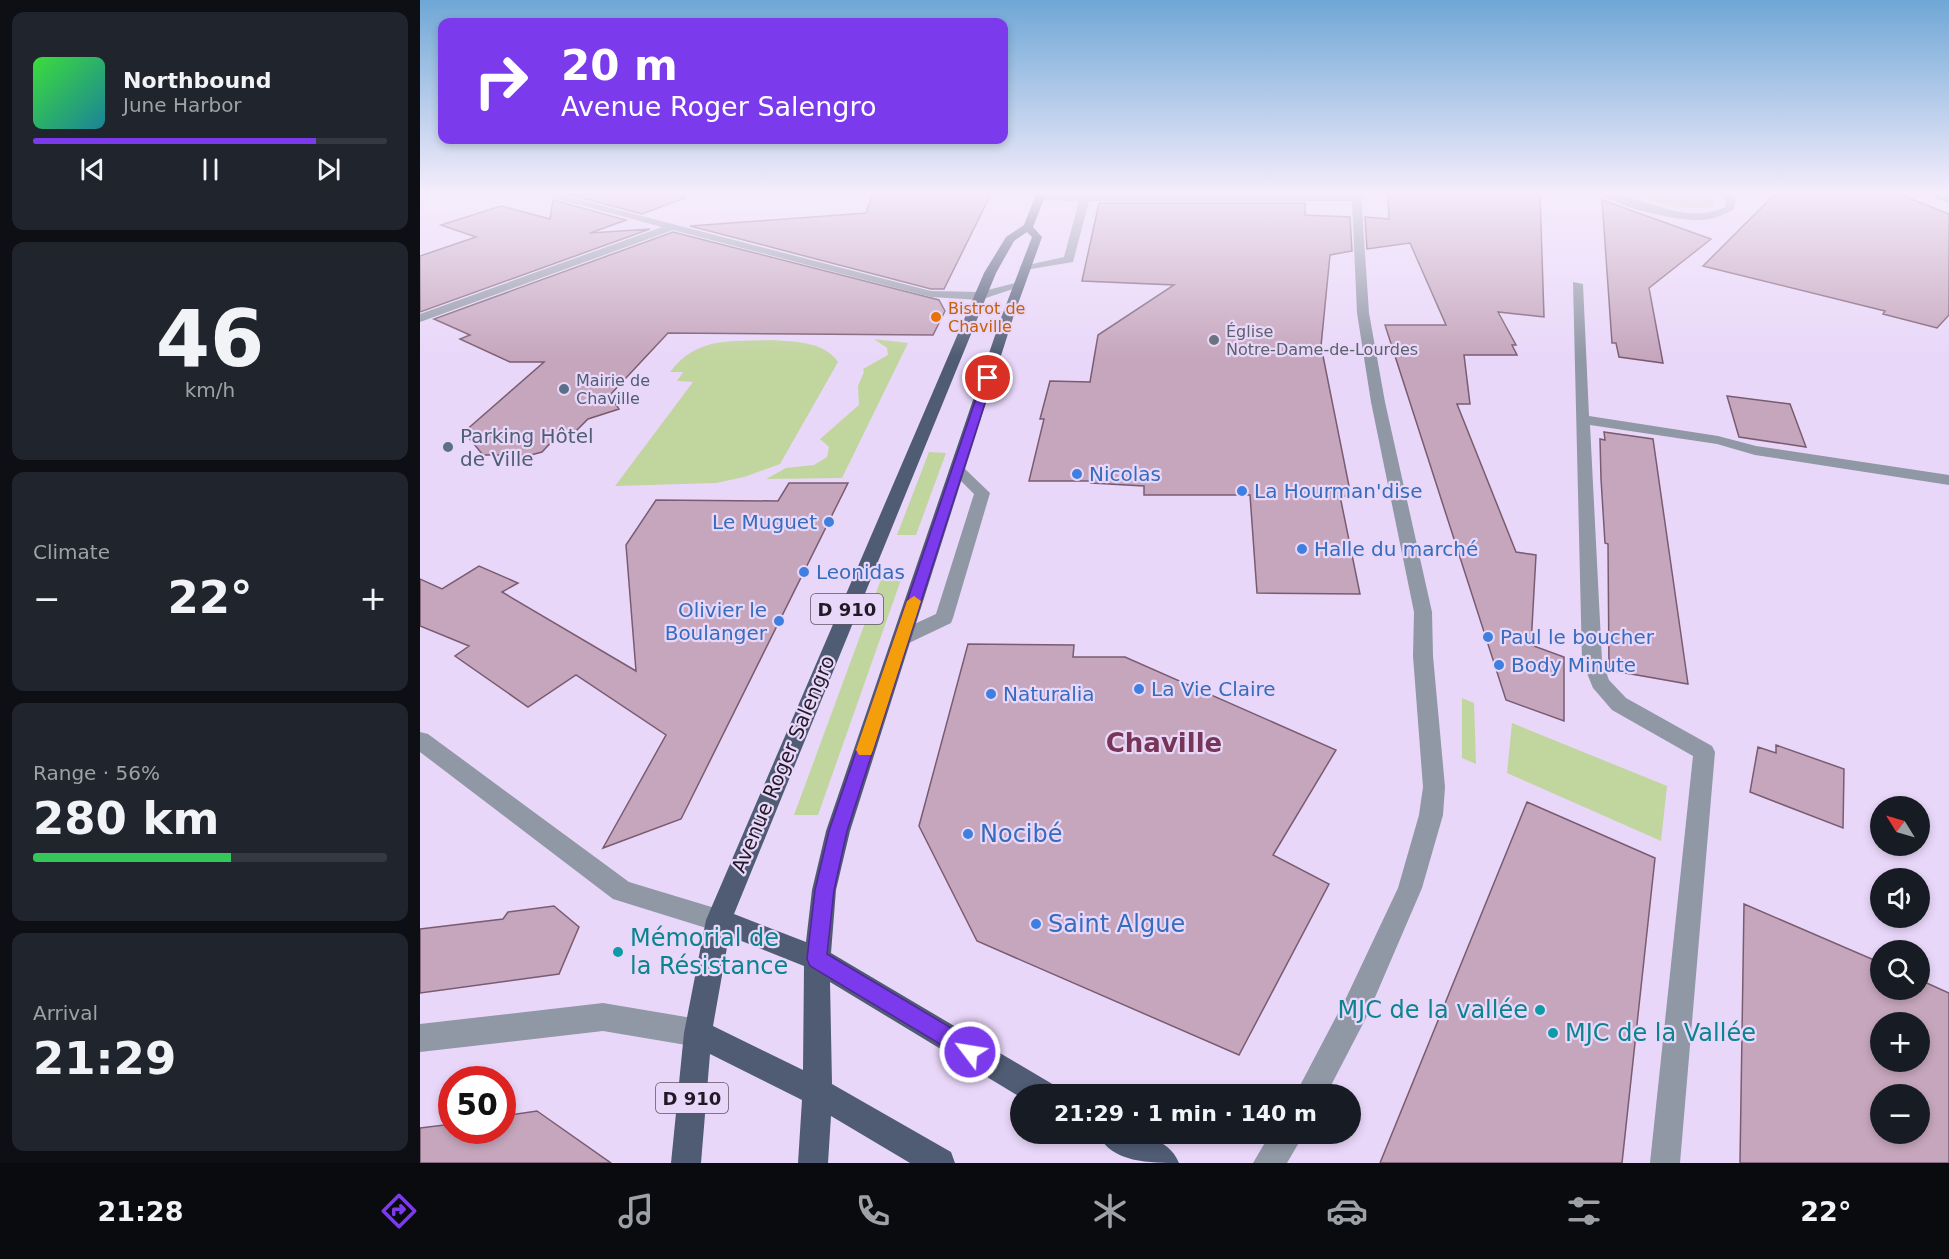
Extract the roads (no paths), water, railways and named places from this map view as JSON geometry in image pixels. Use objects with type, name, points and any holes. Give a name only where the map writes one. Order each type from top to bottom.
[{"type":"main road","name":"Avenue Roger Salengro","points":[[686,1163],[698,1033],[719,920],[980,296],[1005,248]]},
{"type":"main road","name":"Avenue Roger Salengro","points":[[813,1163],[817,1092],[817,959],[824,890],[838,831],[1032,248]]},
{"type":"main road","points":[[719,920],[817,959],[1026,1084]]},
{"type":"main road","points":[[698,1033],[817,1092],[940,1163]]},
{"type":"main road","points":[[1131,1144],[1164,1163]]},
{"type":"street","points":[[420,318],[613,248]]},
{"type":"street","points":[[754,248],[931,294],[980,296],[1019,285]]},
{"type":"street","points":[[1025,267],[1069,260],[1074,248]]},
{"type":"street","points":[[1316,1084],[1357,1006],[1410,888],[1431,815],[1434,787],[1423,656],[1423,612],[1363,313],[1359,248]]},
{"type":"street","points":[[1577,284],[1592,661],[1600,683],[1619,704],[1704,752],[1665,1163]]},
{"type":"street","points":[[1582,419],[1718,440],[1755,450],[1949,480]]},
{"type":"street","points":[[902,638],[945,618],[982,493],[958,470]]},
{"type":"street","points":[[420,740],[622,891],[719,920]]},
{"type":"street","points":[[420,1038],[603,1017],[698,1033]]},
{"type":"street","points":[[1268,1163],[1282,1144]]},
{"type":"place","name":"Bistrot de Chaville","points":[[936,317]]},
{"type":"place","name":"Église Notre-Dame-de-Lourdes","points":[[1214,340]]},
{"type":"place","name":"Mairie de Chaville","points":[[564,389]]},
{"type":"place","name":"Parking Hôtel de Ville","points":[[448,447]]},
{"type":"place","name":"Nicolas","points":[[1077,474]]},
{"type":"place","name":"La Hourman'dise","points":[[1242,491]]},
{"type":"place","name":"Le Muguet","points":[[829,522]]},
{"type":"place","name":"Halle du marché","points":[[1302,549]]},
{"type":"place","name":"Leonidas","points":[[804,572]]},
{"type":"place","name":"Olivier le Boulanger","points":[[779,621]]},
{"type":"place","name":"Paul le boucher","points":[[1488,637]]},
{"type":"place","name":"Body Minute","points":[[1499,665]]},
{"type":"place","name":"La Vie Claire","points":[[1139,689]]},
{"type":"place","name":"Naturalia","points":[[991,694]]},
{"type":"place","name":"Nocibé","points":[[968,834]]},
{"type":"place","name":"Saint Algue","points":[[1036,924]]},
{"type":"place","name":"Mémorial de la Résistance","points":[[618,952]]},
{"type":"place","name":"MJC de la vallée","points":[[1540,1010]]},
{"type":"place","name":"MJC de la Vallée","points":[[1553,1033]]},
{"type":"district","name":"Chaville","points":[[1164,743]]}]
